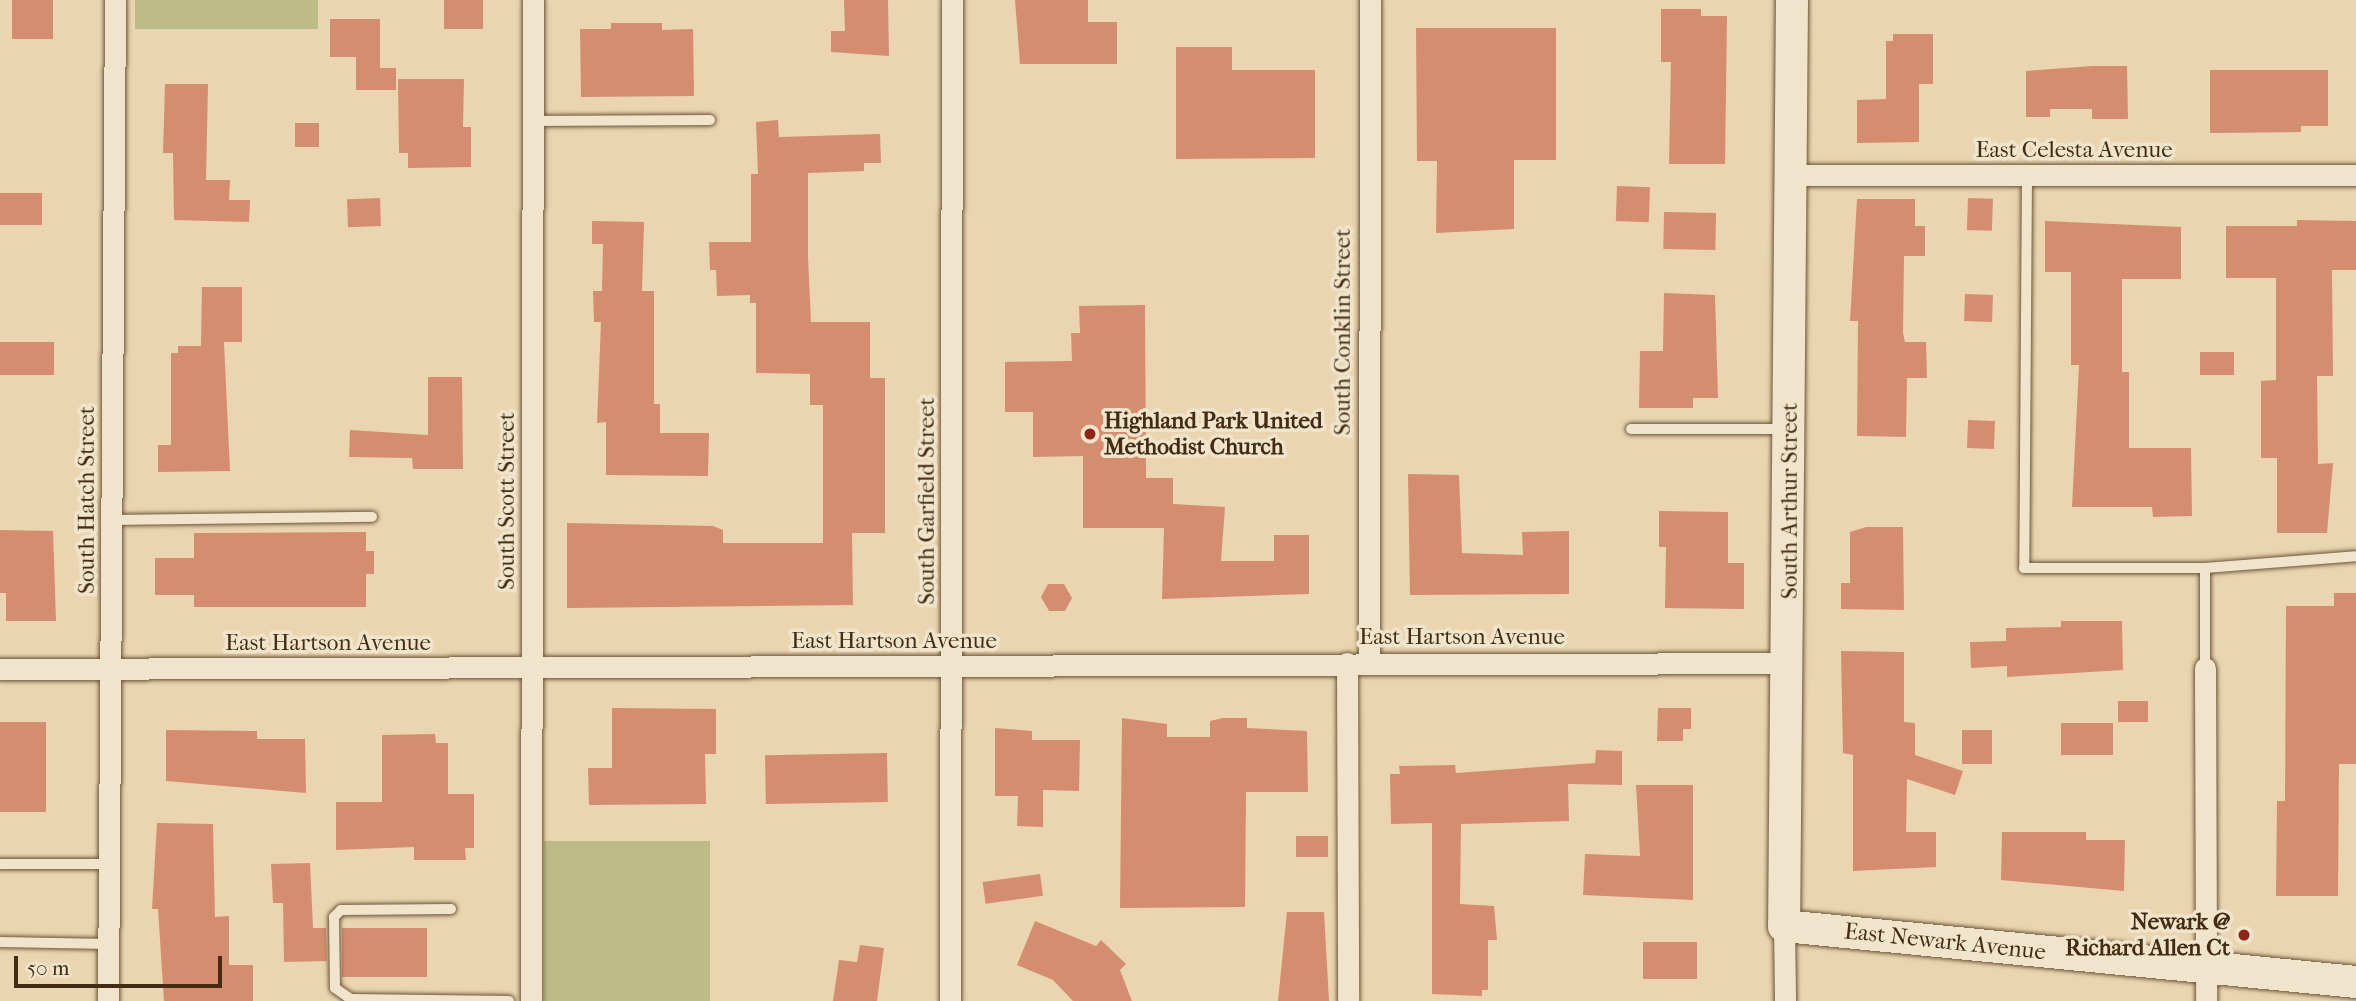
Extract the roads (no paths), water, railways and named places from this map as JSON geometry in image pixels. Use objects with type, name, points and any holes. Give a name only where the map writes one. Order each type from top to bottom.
[{"type":"main road","name":"South Arthur Street","points":[[1784,926],[1789,663],[1791,0]]},
{"type":"main road","name":"East Newark Avenue","points":[[1784,926],[2356,982]]},
{"type":"street","name":"South Hatch Street","points":[[108,1001],[116,0]]},
{"type":"street","name":"South Scott Street","points":[[531,1001],[533,0]]},
{"type":"street","name":"South Garfield Street","points":[[950,1001],[953,666],[952,0]]},
{"type":"street","name":"South Conklin Street","points":[[1369,663],[1370,0]]},
{"type":"street","name":"East Celesta Avenue","points":[[1792,175],[2356,175]]},
{"type":"street","name":"East Hartson Avenue","points":[[0,669],[533,670],[1347,663],[1789,663]]},
{"type":"street","points":[[1347,663],[1348,1001]]},
{"type":"street","points":[[2205,668],[2206,1001]]},
{"type":"street","name":"South Arthur Street","points":[[1784,926],[1785,1001]]},
{"type":"lane","points":[[533,121],[710,120]]},
{"type":"lane","points":[[2027,176],[2024,568],[2205,568],[2356,556]]},
{"type":"lane","points":[[1631,429],[1790,429]]},
{"type":"lane","points":[[113,520],[372,517]]},
{"type":"lane","points":[[2205,568],[2205,668]]},
{"type":"lane","points":[[0,864],[110,864]]},
{"type":"lane","points":[[451,909],[341,910],[334,917],[335,988],[352,999],[509,1001]]},
{"type":"lane","points":[[0,942],[109,944]]},
{"type":"place","name":"Highland Park United Methodist Church","points":[[1090,434]]},
{"type":"place","name":"Newark @ Richard Allen Ct","points":[[2244,935]]}]
